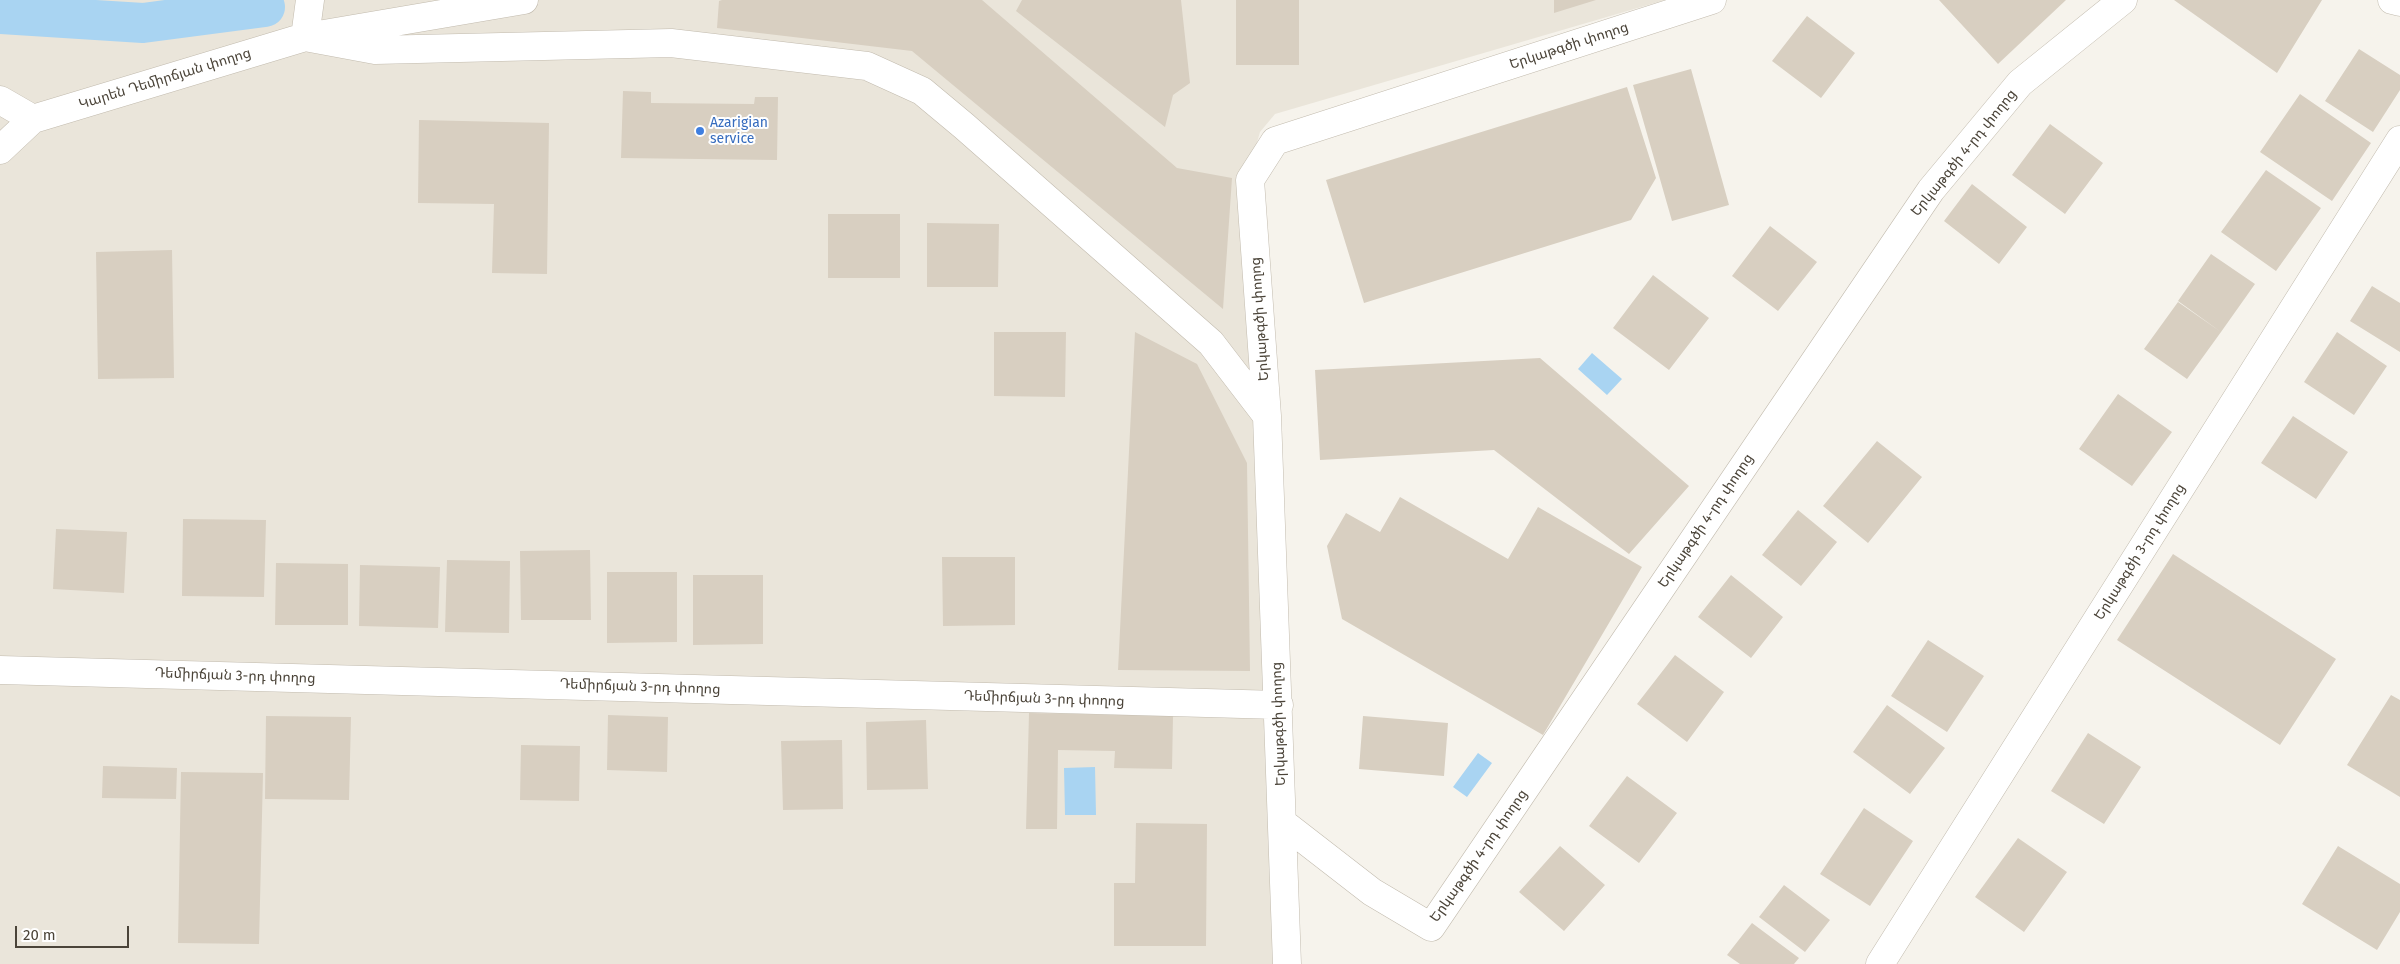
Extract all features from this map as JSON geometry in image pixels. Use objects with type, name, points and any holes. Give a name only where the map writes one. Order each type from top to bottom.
[{"type":"street","points":[[310,0],[305,37],[375,50],[671,43],[868,66],[922,91],[987,146],[1211,343],[1267,416]]},
{"type":"street","name":"Կարեն Դեմիրճյան փողոց","points":[[0,150],[33,119],[305,37],[524,0]]},
{"type":"street","name":"Երկաթգծի փողոց","points":[[1287,964],[1267,416],[1250,180],[1275,141],[1712,0]]},
{"type":"street","name":"Երկաթգծի 4-րդ փողոց","points":[[1283,823],[1372,892],[1431,927],[1931,190],[2020,83],[2123,0]]},
{"type":"street","points":[[2392,0],[2400,2]]},
{"type":"street","points":[[0,100],[33,119]]},
{"type":"street","name":"Երկաթգծի 3-րդ փողոց","points":[[1880,964],[2400,140]]},
{"type":"street","name":"Դեմիրճյան 3-րդ փողոց","points":[[0,670],[1279,705]]},
{"type":"shaded area","points":[[0,0],[1665,0],[1275,114],[1260,132],[1246,181],[1286,964],[0,964]]},
{"type":"water","points":[[1592,353],[1622,379],[1607,395],[1578,369]]},
{"type":"water","points":[[1478,753],[1492,763],[1467,797],[1453,787]]},
{"type":"water","points":[[1095,767],[1096,815],[1065,815],[1064,768]]},
{"type":"building","points":[[722,0],[982,0],[1177,168],[1232,178],[1223,309],[912,51],[717,28],[719,1]]},
{"type":"building","points":[[1022,0],[1181,0],[1190,83],[1173,95],[1165,127],[1016,11]]},
{"type":"building","points":[[1236,0],[1299,0],[1299,65],[1236,65]]},
{"type":"building","points":[[1554,0],[1596,0],[1554,13]]},
{"type":"building","points":[[1939,0],[2066,0],[1998,64]]},
{"type":"building","points":[[2174,0],[2322,0],[2277,73]]},
{"type":"building","points":[[1807,16],[1855,53],[1821,98],[1772,61]]},
{"type":"building","points":[[2359,49],[2400,75],[2400,90],[2373,132],[2325,101]]},
{"type":"building","points":[[1691,69],[1729,205],[1672,221],[1633,85]]},
{"type":"building","points":[[1627,87],[1656,178],[1631,220],[1364,303],[1326,180]]},
{"type":"building","name":"Azarigian service","points":[[623,91],[651,92],[651,103],[754,104],[755,97],[778,97],[777,160],[621,158]]},
{"type":"building","points":[[2300,94],[2371,143],[2332,201],[2260,152]]},
{"type":"building","points":[[419,120],[549,123],[547,274],[492,273],[494,204],[418,203]]},
{"type":"building","points":[[2050,124],[2103,163],[2065,214],[2012,175]]},
{"type":"building","points":[[2266,170],[2321,208],[2276,271],[2221,232]]},
{"type":"building","points":[[1972,184],[2027,227],[1999,264],[1944,221]]},
{"type":"building","points":[[828,214],[900,214],[900,278],[828,278]]},
{"type":"building","points":[[927,223],[999,224],[998,287],[927,287]]},
{"type":"building","points":[[1770,226],[1817,262],[1778,311],[1732,276]]},
{"type":"building","points":[[172,250],[174,378],[98,379],[96,252]]},
{"type":"building","points":[[2211,254],[2255,284],[2221,332],[2178,301]]},
{"type":"building","points":[[1653,275],[1709,318],[1669,370],[1613,328]]},
{"type":"building","points":[[2372,286],[2400,303],[2400,352],[2350,321]]},
{"type":"building","points":[[2178,302],[2221,332],[2187,379],[2144,349]]},
{"type":"building","points":[[994,332],[1066,332],[1065,397],[994,396]]},
{"type":"building","points":[[1135,332],[1197,364],[1247,463],[1250,671],[1118,670]]},
{"type":"building","points":[[2337,332],[2387,366],[2354,415],[2304,382]]},
{"type":"building","points":[[1540,358],[1689,486],[1629,554],[1494,450],[1320,460],[1315,370]]},
{"type":"building","points":[[2118,394],[2172,432],[2132,486],[2079,449]]},
{"type":"building","points":[[2293,416],[2348,452],[2316,499],[2261,463]]},
{"type":"building","points":[[1877,441],[1922,477],[1868,543],[1823,506]]},
{"type":"building","points":[[1400,497],[1508,559],[1538,507],[1642,567],[1543,735],[1342,619],[1327,546],[1346,513],[1380,532]]},
{"type":"building","points":[[1798,510],[1837,542],[1801,586],[1762,555]]},
{"type":"building","points":[[183,519],[266,520],[264,597],[182,596]]},
{"type":"building","points":[[56,529],[127,532],[124,593],[53,589]]},
{"type":"building","points":[[590,550],[591,620],[521,620],[520,551]]},
{"type":"building","points":[[2173,554],[2336,659],[2280,745],[2117,640]]},
{"type":"building","points":[[942,557],[1015,557],[1015,625],[943,626]]},
{"type":"building","points":[[447,560],[510,561],[509,633],[445,632]]},
{"type":"building","points":[[276,563],[348,564],[348,625],[275,625]]},
{"type":"building","points":[[360,565],[440,567],[438,628],[359,626]]},
{"type":"building","points":[[607,572],[677,572],[677,642],[607,643]]},
{"type":"building","points":[[693,575],[763,575],[763,644],[693,645]]},
{"type":"building","points":[[1731,575],[1783,617],[1751,658],[1698,617]]},
{"type":"building","points":[[1928,640],[1984,676],[1947,732],[1891,696]]},
{"type":"building","points":[[1675,655],[1724,692],[1687,742],[1637,704]]},
{"type":"building","points":[[2391,695],[2400,700],[2400,797],[2347,765]]},
{"type":"building","points":[[1887,705],[1945,748],[1910,794],[1853,752]]},
{"type":"building","points":[[1029,713],[1173,716],[1172,769],[1114,768],[1115,751],[1058,750],[1057,829],[1026,829]]},
{"type":"building","points":[[608,715],[668,717],[667,772],[607,770]]},
{"type":"building","points":[[266,716],[351,717],[349,800],[265,799]]},
{"type":"building","points":[[1363,716],[1448,723],[1444,776],[1359,769]]},
{"type":"building","points":[[926,720],[928,789],[867,790],[866,722]]},
{"type":"building","points":[[2088,733],[2141,767],[2104,824],[2051,791]]},
{"type":"building","points":[[842,740],[843,809],[783,810],[781,741]]},
{"type":"building","points":[[521,745],[580,746],[579,801],[520,800]]},
{"type":"building","points":[[103,766],[177,768],[176,799],[102,798]]},
{"type":"building","points":[[181,772],[263,773],[259,944],[178,943]]},
{"type":"building","points":[[1627,776],[1677,813],[1639,863],[1589,826]]},
{"type":"building","points":[[1864,808],[1913,841],[1870,906],[1820,874]]},
{"type":"building","points":[[1136,823],[1207,824],[1206,946],[1114,946],[1114,883],[1135,883]]},
{"type":"building","points":[[2018,838],[2067,872],[2024,932],[1975,897]]},
{"type":"building","points":[[1560,846],[1605,885],[1564,931],[1519,892]]},
{"type":"building","points":[[2338,846],[2400,884],[2400,912],[2377,950],[2302,904]]},
{"type":"building","points":[[1784,885],[1830,920],[1805,952],[1759,917]]},
{"type":"building","points":[[1752,923],[1799,958],[1794,964],[1740,964],[1727,955]]},
{"type":"waterway","points":[[0,14],[143,23],[265,7]]},
{"type":"place","name":"Azarigian service","points":[[700,131]]}]
